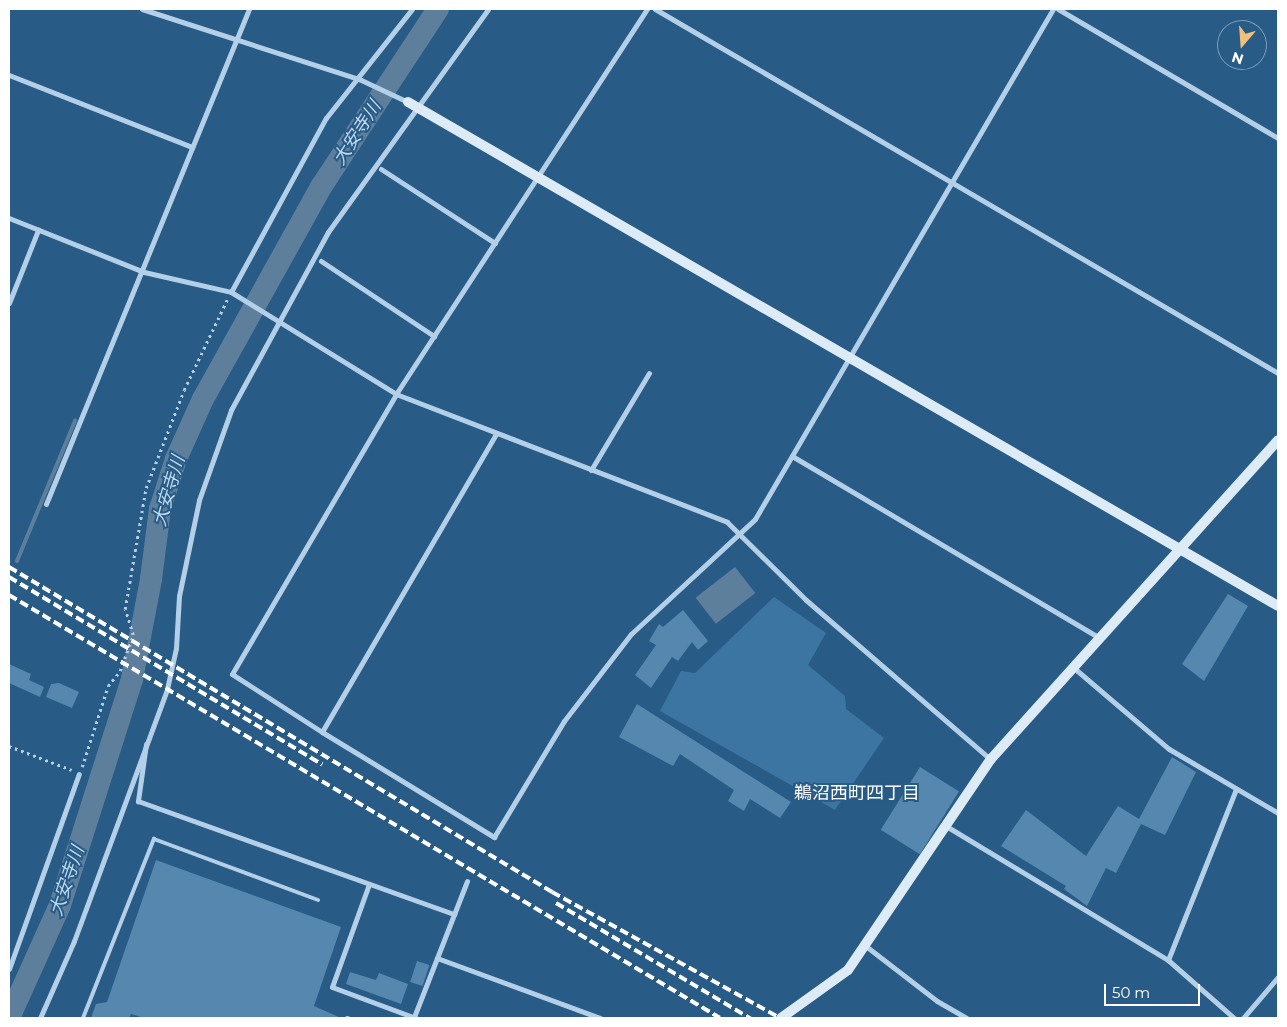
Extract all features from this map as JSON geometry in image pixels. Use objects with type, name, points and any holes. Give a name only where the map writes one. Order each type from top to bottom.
[{"type":"street","points":[[142,9],[358,78],[412,104],[539,176],[702,275],[849,356],[1184,549],[1278,606]]},
{"type":"street","points":[[46,504],[144,272],[192,147],[249,9]]},
{"type":"street","points":[[232,292],[326,118],[412,9]]},
{"type":"street","points":[[40,1018],[90,900],[173,663],[179,596],[199,500],[231,410],[277,321],[328,232],[412,104],[488,9]]},
{"type":"street","points":[[647,9],[396,394],[232,674],[322,732],[494,837],[564,721],[631,634],[665,599],[742,534],[792,456],[1053,9]]},
{"type":"street","points":[[655,9],[1278,373]]},
{"type":"street","points":[[1058,9],[1278,138]]},
{"type":"street","points":[[9,75],[192,147]]},
{"type":"street","points":[[381,169],[495,243]]},
{"type":"street","points":[[9,218],[144,272],[232,292],[396,394],[727,522],[742,534],[806,600],[991,759]]},
{"type":"street","points":[[9,303],[38,230]]},
{"type":"street","points":[[321,261],[434,336]]},
{"type":"street","points":[[591,470],[649,373]]},
{"type":"street","points":[[322,732],[496,434]]},
{"type":"street","points":[[781,1018],[829,986],[867,947],[991,759],[1184,549],[1278,440]]},
{"type":"street","points":[[792,456],[1101,639]]},
{"type":"street","points":[[1074,668],[1169,749],[1278,814]]},
{"type":"street","points":[[146,742],[148,755],[138,800],[454,914]]},
{"type":"street","points":[[9,969],[79,774]]},
{"type":"street","points":[[1168,960],[1236,789]]},
{"type":"street","points":[[946,826],[1168,960],[1234,1018]]},
{"type":"street","points":[[369,884],[332,987],[415,1018],[467,881]]},
{"type":"street","points":[[867,947],[937,1002],[966,1018]]},
{"type":"street","points":[[437,958],[600,1018]]},
{"type":"street","points":[[1243,1018],[1278,977]]},
{"type":"lane","points":[[83,1018],[154,840],[318,900]]},
{"type":"path","points":[[9,746],[79,774],[108,686],[120,672],[132,635],[125,609],[146,488],[184,390],[232,292]]},
{"type":"shaded area","points":[[735,567],[755,593],[716,624],[696,598]]},
{"type":"shaded area","points":[[774,597],[826,633],[808,665],[845,696],[846,709],[884,738],[835,810],[660,711],[681,671],[695,673]]},
{"type":"building","points":[[1228,594],[1248,606],[1204,681],[1182,664]]},
{"type":"building","points":[[683,610],[708,641],[698,650],[692,642],[678,661],[672,657],[651,688],[635,675],[656,645],[649,641],[659,624],[663,627]]},
{"type":"building","points":[[9,664],[31,674],[29,680],[44,687],[40,697],[9,683]]},
{"type":"building","points":[[59,683],[79,692],[72,708],[46,697],[51,684]]},
{"type":"building","points":[[637,704],[791,802],[780,818],[750,799],[744,811],[728,801],[734,790],[680,754],[673,766],[619,737]]},
{"type":"building","points":[[1172,757],[1196,772],[1165,835],[1141,824],[1116,873],[1106,868],[1087,906],[1064,889],[1066,886],[1001,846],[1026,810],[1086,856],[1118,806],[1139,819]]},
{"type":"building","points":[[920,767],[959,791],[920,854],[881,830]]},
{"type":"building","points":[[156,860],[341,927],[314,1006],[341,1018],[144,1018],[131,1014],[129,1018],[91,1018],[96,1004],[107,1002]]},
{"type":"building","points":[[417,961],[429,965],[423,986],[410,982]]},
{"type":"building","points":[[350,972],[376,980],[379,973],[408,984],[401,1004],[346,984]]},
{"type":"waterway","name":"大安寺川","points":[[9,1018],[60,905],[132,679],[151,579],[160,509],[176,459],[203,399],[321,187],[438,9]]},
{"type":"waterway","points":[[17,561],[75,421]]},
{"type":"railway","points":[[9,567],[552,892],[780,1018]]},
{"type":"railway","points":[[9,577],[322,764]]},
{"type":"railway","points":[[9,595],[720,1018]]},
{"type":"railway","points":[[556,903],[750,1018]]},
{"type":"district","name":"鵜沼西町四丁目","points":[[857,793]]}]
